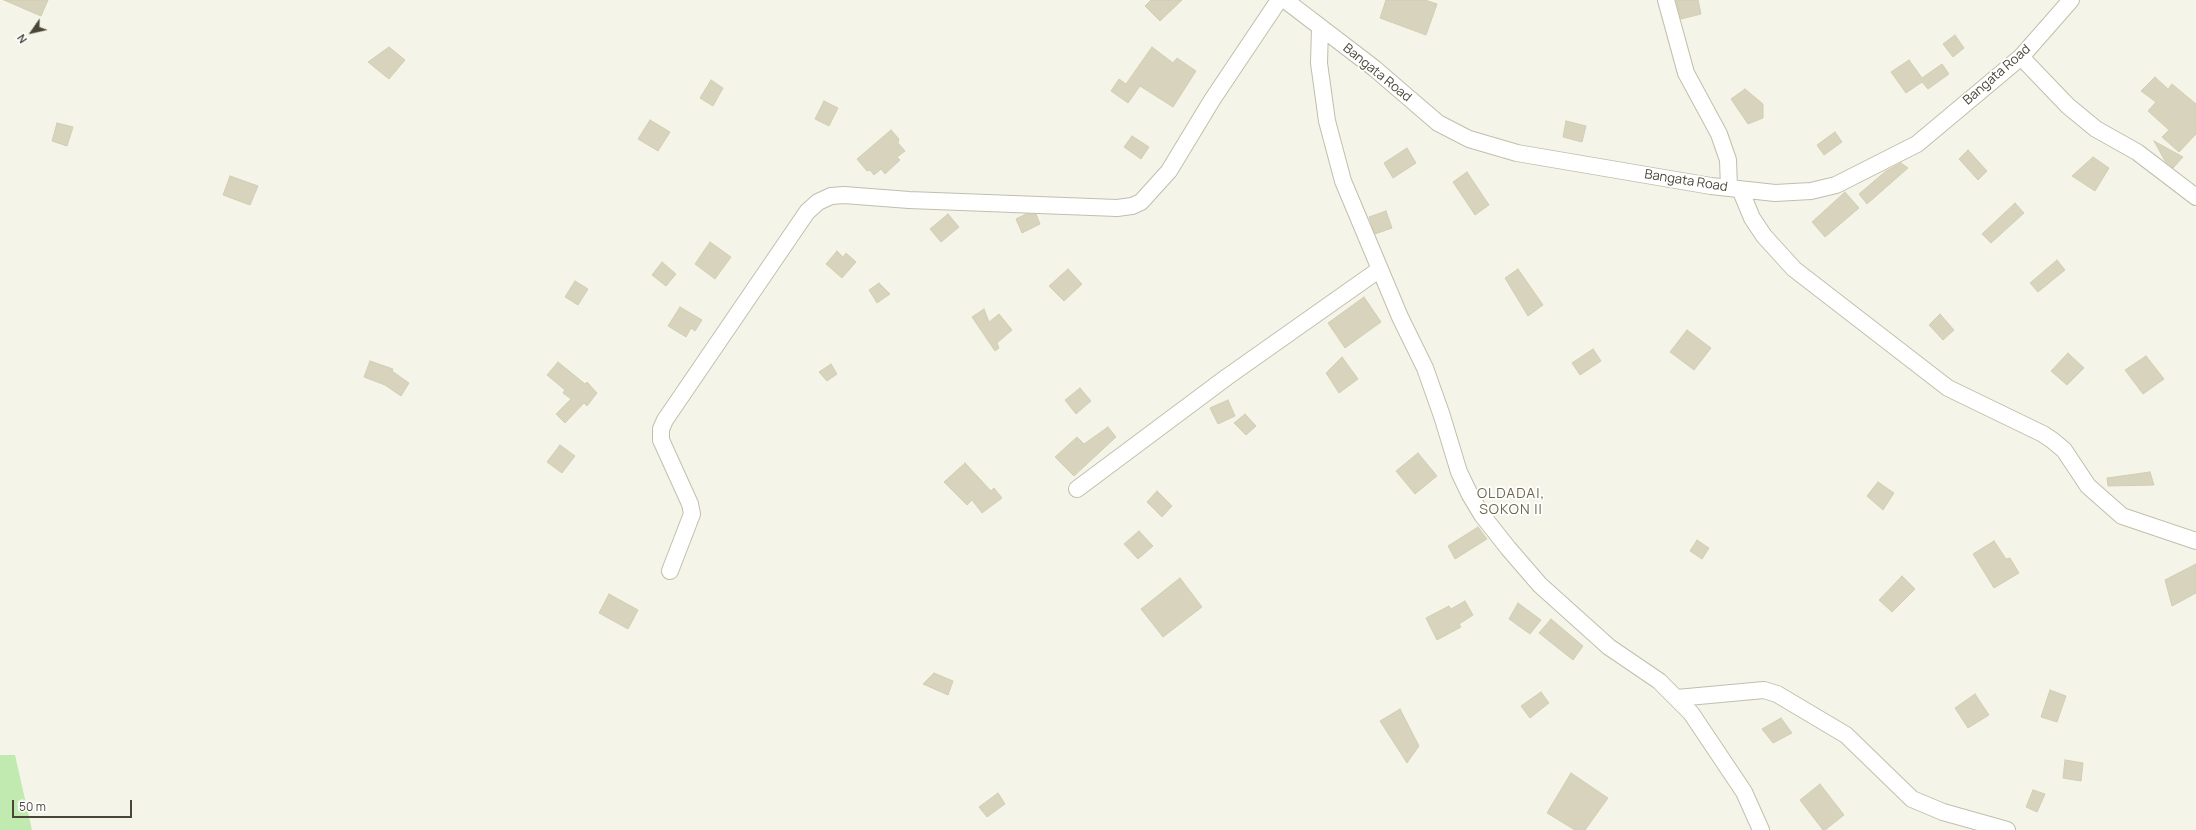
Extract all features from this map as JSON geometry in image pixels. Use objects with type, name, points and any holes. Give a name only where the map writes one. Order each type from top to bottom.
[{"type":"street","points":[[670,571],[692,514],[690,504],[661,440],[661,429],[674,407],[807,212],[818,202],[831,196],[844,195],[1109,208],[1132,206],[1141,202],[1169,171],[1212,100],[1278,0]]},
{"type":"street","name":"Bangata Road","points":[[1285,0],[1374,68],[1438,123],[1469,139],[1517,152],[1735,189],[1775,193],[1811,191],[1836,184],[1917,144],[2021,57],[2071,0]]},
{"type":"street","points":[[1666,0],[1686,72],[1719,134],[1728,160],[1735,189],[1760,230],[1794,269],[1948,388],[2043,434],[2052,440],[2064,450],[2088,486],[2122,516],[2196,541]]},
{"type":"street","points":[[1320,28],[1319,63],[1327,121],[1343,181],[1424,368],[1442,416],[1459,472],[1482,515],[1540,585],[1609,647],[1659,681],[1677,698],[1700,726],[1744,792],[1760,830]]},
{"type":"street","points":[[2021,57],[2068,106],[2096,129],[2137,152],[2196,197]]},
{"type":"street","points":[[1077,490],[1227,378],[1380,269]]},
{"type":"street","points":[[1677,698],[1764,690],[1777,694],[1794,702],[1846,735],[1912,799],[1943,812],[2007,830]]},
{"type":"green space","points":[[0,755],[15,755],[32,830],[0,830]]},
{"type":"building","points":[[4,0],[48,0],[41,16]]},
{"type":"building","points":[[1151,0],[1182,0],[1160,21],[1145,6]]},
{"type":"building","points":[[1386,0],[1425,0],[1437,4],[1426,35],[1380,18]]},
{"type":"building","points":[[1676,0],[1698,0],[1701,14],[1681,19]]},
{"type":"building","points":[[1955,35],[1964,48],[1953,57],[1943,44]]},
{"type":"building","points":[[389,47],[405,60],[389,79],[368,62]]},
{"type":"building","points":[[1152,47],[1173,63],[1177,58],[1196,71],[1173,107],[1140,86],[1128,103],[1111,91],[1119,79],[1126,84]]},
{"type":"building","points":[[1909,60],[1922,78],[1942,64],[1949,74],[1928,89],[1922,82],[1906,93],[1891,72]]},
{"type":"building","points":[[2155,77],[2168,89],[2172,84],[2196,104],[2196,134],[2179,152],[2162,137],[2169,130],[2148,111],[2156,102],[2141,91]]},
{"type":"building","points":[[711,80],[723,88],[713,106],[700,98]]},
{"type":"building","points":[[1745,89],[1763,104],[1763,118],[1748,124],[1731,99]]},
{"type":"building","points":[[824,101],[838,108],[829,126],[815,119]]},
{"type":"building","points":[[650,120],[670,132],[658,151],[638,139]]},
{"type":"building","points":[[1566,121],[1586,126],[1582,142],[1563,137]]},
{"type":"building","points":[[57,123],[73,127],[67,146],[52,141]]},
{"type":"building","points":[[891,130],[899,139],[898,143],[905,151],[897,157],[900,160],[885,174],[881,169],[874,175],[870,170],[867,171],[857,159]]},
{"type":"building","points":[[1835,132],[1842,142],[1824,155],[1817,145]]},
{"type":"building","points":[[1132,136],[1149,147],[1141,159],[1124,147]]},
{"type":"building","points":[[2154,141],[2183,157],[2173,168],[2165,161]]},
{"type":"building","points":[[1407,148],[1416,163],[1393,178],[1384,163]]},
{"type":"building","points":[[1968,150],[1987,171],[1978,180],[1959,159]]},
{"type":"building","points":[[2093,157],[2109,168],[2095,191],[2072,176]]},
{"type":"building","points":[[1901,163],[1908,168],[1867,204],[1859,194],[1886,171]]},
{"type":"building","points":[[1467,172],[1489,205],[1475,215],[1453,182]]},
{"type":"building","points":[[230,176],[258,186],[250,205],[223,195]]},
{"type":"building","points":[[1845,192],[1859,208],[1825,237],[1812,222]]},
{"type":"building","points":[[2015,203],[2024,213],[1991,243],[1982,234]]},
{"type":"building","points":[[1386,211],[1392,228],[1375,234],[1369,217]]},
{"type":"building","points":[[948,214],[959,227],[941,242],[930,229]]},
{"type":"building","points":[[1026,214],[1036,214],[1040,224],[1022,233],[1016,219]]},
{"type":"building","points":[[710,242],[731,257],[715,279],[695,264]]},
{"type":"building","points":[[837,251],[843,257],[846,253],[856,262],[842,278],[826,264]]},
{"type":"building","points":[[2057,260],[2065,270],[2038,292],[2030,283]]},
{"type":"building","points":[[662,262],[676,274],[666,286],[652,275]]},
{"type":"building","points":[[1068,269],[1082,284],[1064,301],[1049,286]]},
{"type":"building","points":[[1518,269],[1543,305],[1528,316],[1505,278]]},
{"type":"building","points":[[575,281],[588,289],[578,305],[565,297]]},
{"type":"building","points":[[879,283],[890,294],[877,303],[869,290]]},
{"type":"building","points":[[1364,297],[1381,322],[1345,348],[1328,323]]},
{"type":"building","points":[[680,307],[702,320],[695,331],[691,328],[686,337],[668,326]]},
{"type":"building","points":[[984,309],[989,322],[999,314],[1012,330],[997,343],[999,348],[995,351],[972,317]]},
{"type":"building","points":[[1940,314],[1954,330],[1943,340],[1929,325]]},
{"type":"building","points":[[1687,330],[1711,348],[1694,370],[1670,352]]},
{"type":"building","points":[[1593,349],[1601,361],[1580,375],[1572,363]]},
{"type":"building","points":[[2068,353],[2084,368],[2067,385],[2051,371]]},
{"type":"building","points":[[2146,356],[2164,379],[2143,394],[2125,370]]},
{"type":"building","points":[[1342,357],[1358,379],[1339,393],[1326,373]]},
{"type":"building","points":[[370,361],[393,369],[392,371],[409,383],[401,396],[385,385],[364,377]]},
{"type":"building","points":[[558,362],[585,384],[587,382],[597,393],[587,406],[584,403],[565,423],[556,414],[571,399],[563,393],[565,390],[547,375]]},
{"type":"building","points":[[831,364],[837,374],[827,381],[819,372]]},
{"type":"building","points":[[1080,388],[1091,401],[1076,414],[1065,400]]},
{"type":"building","points":[[1228,400],[1235,416],[1218,424],[1210,408]]},
{"type":"building","points":[[1245,414],[1256,426],[1246,435],[1234,423]]},
{"type":"building","points":[[1108,427],[1116,437],[1074,476],[1055,457],[1077,437],[1084,444]]},
{"type":"building","points":[[560,445],[575,456],[562,473],[547,462]]},
{"type":"building","points":[[1418,453],[1437,476],[1415,494],[1396,471]]},
{"type":"building","points":[[965,463],[991,491],[994,488],[1002,498],[982,513],[972,500],[967,505],[944,482]]},
{"type":"building","points":[[2150,472],[2154,485],[2108,486],[2107,478]]},
{"type":"building","points":[[1878,482],[1894,493],[1883,510],[1867,496]]},
{"type":"building","points":[[1157,491],[1172,506],[1162,517],[1147,502]]},
{"type":"building","points":[[1478,527],[1487,539],[1455,559],[1448,546]]},
{"type":"building","points":[[1139,531],[1153,546],[1138,559],[1124,544]]},
{"type":"building","points":[[1697,540],[1709,548],[1702,559],[1690,551]]},
{"type":"building","points":[[1994,541],[2006,559],[2010,558],[2019,573],[1994,588],[1973,554]]},
{"type":"building","points":[[2196,564],[2196,593],[2172,606],[2165,580]]},
{"type":"building","points":[[1902,576],[1915,589],[1892,612],[1879,600]]},
{"type":"building","points":[[1180,578],[1202,607],[1163,637],[1141,609]]},
{"type":"building","points":[[609,594],[638,610],[628,629],[599,613]]},
{"type":"building","points":[[1465,601],[1473,615],[1459,624],[1461,627],[1437,640],[1426,618],[1449,606],[1451,609]]},
{"type":"building","points":[[1518,603],[1541,620],[1530,634],[1509,619]]},
{"type":"building","points":[[1551,619],[1583,646],[1573,660],[1539,633]]},
{"type":"building","points":[[934,673],[953,681],[948,695],[923,684]]},
{"type":"building","points":[[2050,690],[2066,696],[2057,722],[2041,717]]},
{"type":"building","points":[[1541,692],[1549,703],[1530,718],[1521,706]]},
{"type":"building","points":[[1975,694],[1989,715],[1968,728],[1955,708]]},
{"type":"building","points":[[1400,709],[1419,746],[1407,763],[1380,721]]},
{"type":"building","points":[[1781,718],[1792,733],[1773,743],[1762,729]]},
{"type":"building","points":[[2065,760],[2083,763],[2081,781],[2063,778]]},
{"type":"building","points":[[1571,773],[1608,798],[1585,830],[1575,830],[1547,813]]},
{"type":"building","points":[[1820,784],[1844,815],[1825,830],[1823,830],[1800,800]]},
{"type":"building","points":[[2033,790],[2045,794],[2037,812],[2026,807]]},
{"type":"building","points":[[998,793],[1005,804],[987,817],[979,807]]},
{"type":"district","name":"OLDADAI, SOKON II","points":[[1511,502]]}]
